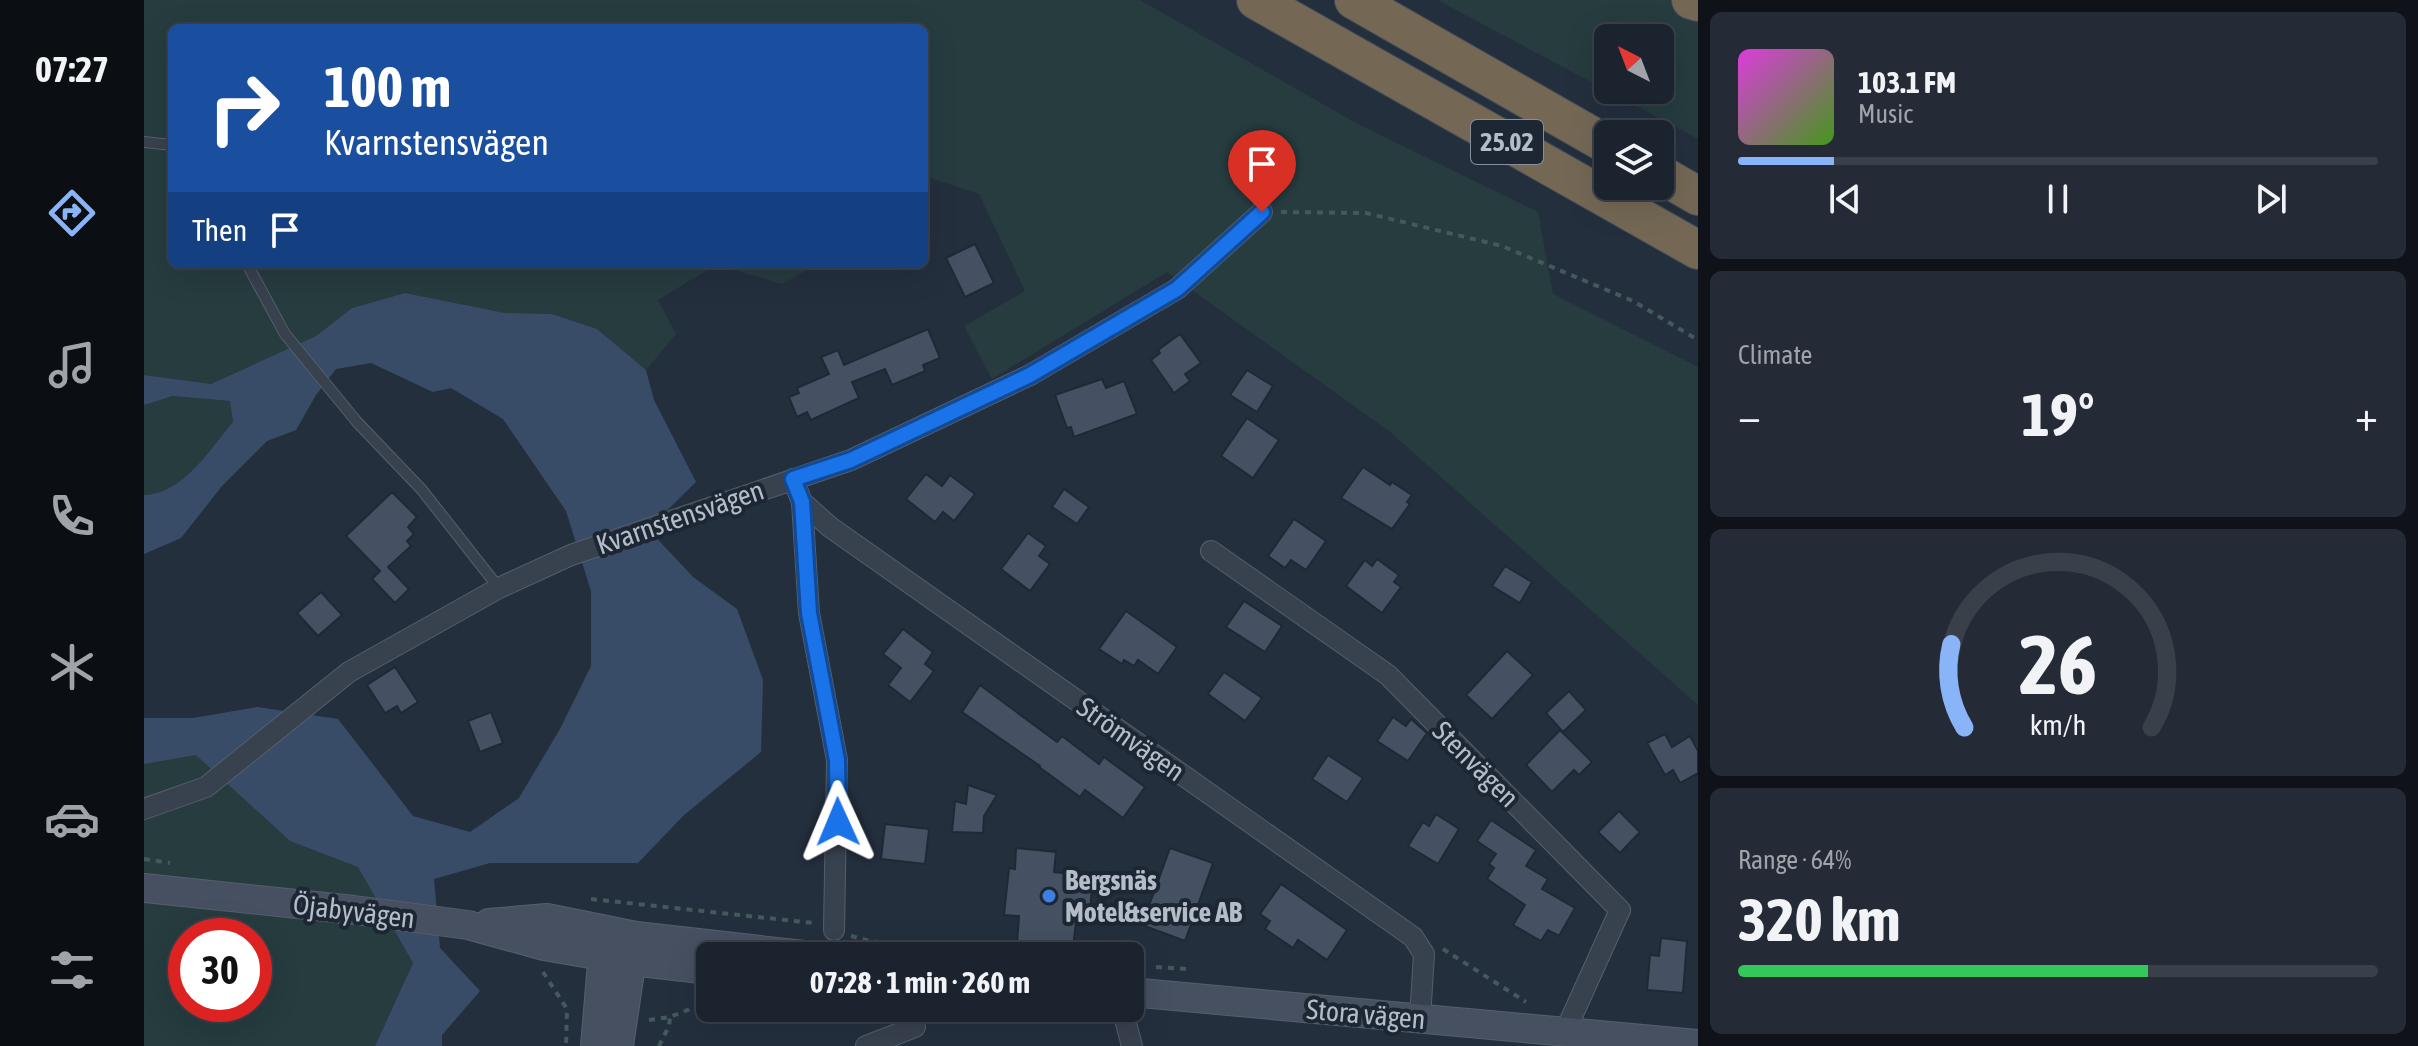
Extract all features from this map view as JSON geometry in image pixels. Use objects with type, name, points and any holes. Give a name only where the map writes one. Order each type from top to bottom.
[{"type":"highway","name":"25.02","points":[[1256,0],[1698,250]]},
{"type":"highway","name":"25.02","points":[[1354,0],[1594,137]]},
{"type":"highway","points":[[1691,0],[1698,2]]},
{"type":"highway","points":[[1674,182],[1698,196]]},
{"type":"street","name":"Kvarnstensvägen","points":[[144,809],[206,787],[349,672],[499,588],[571,555],[851,460],[1030,375],[1177,289],[1262,212]]},
{"type":"street","name":"Strömvägen","points":[[793,479],[802,502],[843,536],[1413,937]]},
{"type":"street","points":[[802,502],[809,613],[837,760],[834,930]]},
{"type":"street","name":"Stenvägen","points":[[1211,551],[1388,675],[1620,910],[1564,1034]]},
{"type":"street","name":"Öjabyvägen","points":[[144,888],[468,925],[544,946],[604,943]]},
{"type":"street","name":"Öjabyvägen","points":[[468,925],[547,918],[604,943]]},
{"type":"street","points":[[1413,937],[1424,954],[1420,1019]]},
{"type":"street","points":[[595,1046],[604,943],[696,966]]},
{"type":"street","points":[[634,949],[696,951]]},
{"type":"street","points":[[619,1046],[634,949]]},
{"type":"street","name":"Stora vägen","points":[[1144,993],[1698,1044]]},
{"type":"street","points":[[1126,1022],[1132,1046]]},
{"type":"street","points":[[866,1046],[915,1027]]},
{"type":"lane","points":[[144,142],[168,145]]},
{"type":"lane","points":[[249,268],[285,334],[357,422],[422,490],[499,588]]},
{"type":"path","points":[[1262,212],[1366,213],[1502,246],[1633,301],[1698,340]]},
{"type":"path","points":[[578,897],[809,921],[879,942]]},
{"type":"path","points":[[1413,937],[1449,951],[1526,1002]]},
{"type":"path","points":[[544,946],[542,970],[567,1009],[566,1046]]},
{"type":"path","points":[[659,1046],[670,1017]]},
{"type":"green space","points":[[144,0],[1140,0],[1356,123],[1538,212],[1553,294],[1698,367],[1698,705],[1389,431],[1167,272],[992,379],[964,326],[1025,291],[979,194],[928,177],[928,24],[168,24],[168,268],[711,268],[658,300],[676,334],[646,370],[597,329],[552,314],[505,313],[405,293],[352,308],[316,336],[211,384],[144,375]]},
{"type":"green space","points":[[1438,0],[1698,0],[1698,139],[1674,126],[1674,120],[1662,120],[1633,104],[1674,104],[1674,24],[1594,24],[1594,83]]},
{"type":"green space","points":[[726,268],[811,268],[782,284]]},
{"type":"green space","points":[[173,396],[230,401],[233,422],[183,479],[158,493],[144,495],[144,405]]},
{"type":"green space","points":[[196,754],[290,841],[358,866],[413,963],[375,1046],[144,1046],[144,764]]},
{"type":"water","points":[[405,293],[505,313],[552,314],[597,329],[646,370],[654,400],[696,482],[648,529],[693,577],[737,609],[763,680],[761,752],[684,815],[638,863],[490,863],[434,879],[440,948],[480,991],[442,1035],[442,1046],[375,1046],[413,963],[358,867],[290,841],[196,755],[144,764],[144,718],[193,718],[257,707],[338,719],[413,816],[470,832],[519,798],[560,729],[591,666],[591,591],[566,511],[503,419],[451,388],[433,392],[371,363],[336,369],[316,395],[296,430],[267,441],[222,486],[181,538],[144,554],[144,495],[158,493],[183,479],[233,422],[230,401],[173,396],[144,405],[144,375],[211,384],[316,336],[352,308]]},
{"type":"building","points":[[975,244],[994,283],[965,297],[946,258]]},
{"type":"building","points":[[928,329],[940,358],[923,365],[925,371],[892,385],[885,369],[852,382],[859,398],[811,420],[807,412],[797,417],[789,397],[799,393],[797,388],[829,374],[821,357],[838,350],[844,365]]},
{"type":"building","points":[[1180,334],[1201,363],[1185,374],[1190,381],[1174,393],[1151,360],[1160,353],[1158,350]]},
{"type":"building","points":[[1247,370],[1273,386],[1257,412],[1230,395]]},
{"type":"building","points":[[1102,379],[1106,388],[1124,381],[1137,414],[1074,437],[1071,427],[1067,428],[1055,395]]},
{"type":"building","points":[[1247,418],[1279,440],[1253,478],[1221,456]]},
{"type":"building","points":[[1363,467],[1412,495],[1407,502],[1410,504],[1392,529],[1341,498]]},
{"type":"building","points":[[926,474],[942,486],[950,475],[975,494],[954,521],[943,512],[935,522],[906,499]]},
{"type":"building","points":[[1064,489],[1089,507],[1077,524],[1052,507]]},
{"type":"building","points":[[392,492],[417,517],[408,527],[414,534],[407,541],[411,546],[388,567],[409,589],[395,603],[372,579],[380,571],[346,536]]},
{"type":"building","points":[[1294,519],[1326,541],[1306,570],[1291,560],[1285,568],[1268,556]]},
{"type":"building","points":[[1028,533],[1046,546],[1039,556],[1050,564],[1030,591],[1001,569]]},
{"type":"building","points":[[1377,559],[1399,575],[1394,582],[1401,587],[1382,613],[1346,586],[1365,560],[1372,566]]},
{"type":"building","points":[[1505,566],[1532,582],[1520,603],[1492,586]]},
{"type":"building","points":[[321,592],[342,615],[318,636],[297,613]]},
{"type":"building","points":[[1244,601],[1282,626],[1265,652],[1226,627]]},
{"type":"building","points":[[1126,611],[1177,647],[1158,674],[1138,660],[1134,666],[1124,660],[1122,664],[1099,649]]},
{"type":"building","points":[[903,629],[933,652],[925,664],[934,671],[910,702],[888,685],[901,668],[883,654]]},
{"type":"building","points":[[1507,651],[1533,675],[1492,719],[1466,695]]},
{"type":"building","points":[[395,667],[418,702],[401,713],[397,706],[385,713],[367,685]]},
{"type":"building","points":[[1224,672],[1262,698],[1245,721],[1208,694]]},
{"type":"building","points":[[980,685],[1057,742],[1062,736],[1099,764],[1104,757],[1145,787],[1123,818],[1085,790],[1080,797],[962,712]]},
{"type":"building","points":[[1569,691],[1586,710],[1563,732],[1546,713]]},
{"type":"building","points":[[491,712],[503,743],[480,752],[468,721]]},
{"type":"building","points":[[1393,717],[1406,726],[1411,719],[1427,733],[1408,761],[1377,741]]},
{"type":"building","points":[[1560,730],[1592,762],[1579,775],[1574,770],[1552,792],[1526,765]]},
{"type":"building","points":[[1665,734],[1672,747],[1690,736],[1698,751],[1698,773],[1680,783],[1673,770],[1665,775],[1647,743]]},
{"type":"building","points":[[1328,755],[1363,778],[1347,802],[1312,779]]},
{"type":"building","points":[[968,785],[997,795],[984,816],[983,833],[952,832],[955,801],[966,804]]},
{"type":"building","points":[[1619,811],[1640,832],[1620,853],[1598,832]]},
{"type":"building","points":[[1436,814],[1459,829],[1438,864],[1408,846],[1423,822],[1429,826]]},
{"type":"building","points":[[1491,820],[1536,850],[1526,866],[1548,879],[1542,889],[1575,908],[1559,936],[1548,930],[1541,941],[1513,925],[1525,905],[1487,879],[1494,868],[1489,864],[1496,854],[1477,841]]},
{"type":"building","points":[[885,824],[929,829],[925,864],[881,859]]},
{"type":"building","name":"Bergsnäs Motel&service AB","points":[[1016,848],[1056,852],[1054,872],[1093,876],[1089,923],[1076,922],[1074,942],[1017,942],[1019,916],[1004,915],[1009,868],[1015,869]]},
{"type":"building","points":[[1170,848],[1213,863],[1185,941],[1142,925]]},
{"type":"building","points":[[1281,884],[1347,930],[1327,960],[1298,940],[1293,948],[1265,929],[1270,921],[1260,914]]},
{"type":"building","points":[[1661,938],[1687,941],[1683,993],[1647,990],[1650,955],[1659,956]]},
{"type":"place","name":"Bergsnäs Motel&service AB","points":[[1049,896]]},
{"type":"route","points":[[838,822],[837,760],[809,613],[802,502],[793,479],[851,460],[1030,375],[1177,289],[1262,212]]}]
